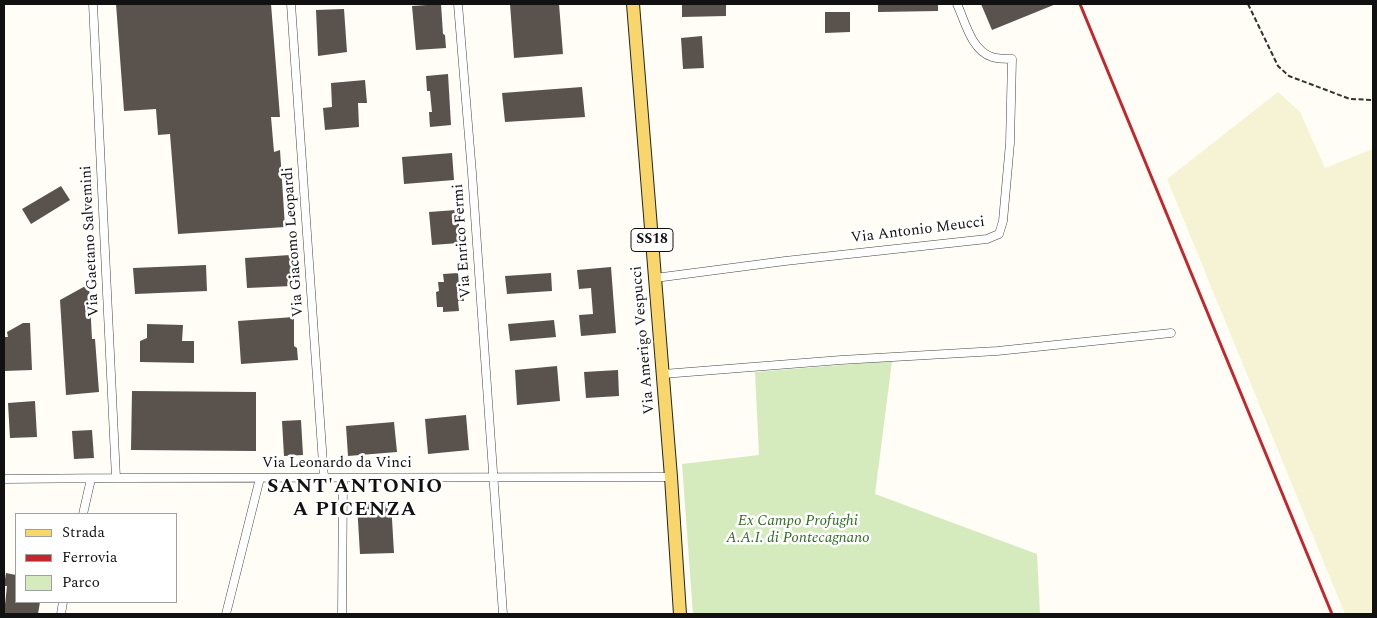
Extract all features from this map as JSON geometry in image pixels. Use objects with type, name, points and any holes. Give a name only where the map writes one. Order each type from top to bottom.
[{"type":"main road","name":"Via Amerigo Vespucci","points":[[633,4],[671,477],[680,614]]},
{"type":"street","name":"Via Gaetano Salvemini","points":[[94,4],[116,478]]},
{"type":"street","name":"Via Giacomo Leopardi","points":[[291,4],[324,478]]},
{"type":"street","name":"Via Enrico Fermi","points":[[458,4],[503,614]]},
{"type":"street","name":"Via Antonio Meucci","points":[[655,278],[785,261],[987,239],[999,234],[1003,221],[1010,143],[1012,59],[992,57],[974,44],[957,4]]},
{"type":"street","points":[[662,374],[841,360],[997,351],[1171,333]]},
{"type":"street","name":"Via Leonardo da Vinci","points":[[4,480],[671,477]]},
{"type":"street","points":[[226,614],[260,478]]},
{"type":"street","points":[[342,614],[343,478]]},
{"type":"street","points":[[83,513],[91,479]]},
{"type":"path","points":[[1248,4],[1278,66],[1289,76],[1350,99],[1373,100]]},
{"type":"shaded area","points":[[1278,92],[1300,112],[1325,168],[1373,149],[1373,614],[1345,614],[1167,179]]},
{"type":"green space","name":"Ex Campo Profughi A.A.I. di Pontecagnano","points":[[892,361],[875,494],[1037,554],[1040,614],[693,614],[682,464],[759,455],[755,372]]},
{"type":"building","points":[[116,4],[271,4],[280,117],[271,117],[274,152],[280,150],[285,227],[178,234],[170,134],[158,135],[156,109],[124,111]]},
{"type":"building","points":[[441,4],[446,48],[416,50],[412,6]]},
{"type":"building","points":[[510,4],[559,4],[563,54],[514,58]]},
{"type":"building","points":[[682,4],[726,4],[726,16],[682,17]]},
{"type":"building","points":[[878,4],[938,4],[938,11],[878,12]]},
{"type":"building","points":[[981,4],[1056,4],[992,30]]},
{"type":"building","points":[[344,9],[347,52],[318,56],[316,10]]},
{"type":"building","points":[[825,12],[850,12],[850,32],[825,33]]},
{"type":"building","points":[[702,36],[704,68],[683,69],[681,38]]},
{"type":"building","points":[[448,74],[451,125],[430,127],[429,112],[432,112],[426,76]]},
{"type":"building","points":[[365,80],[367,103],[358,103],[359,127],[325,130],[323,108],[332,107],[331,83]]},
{"type":"building","points":[[582,87],[585,117],[505,122],[502,93]]},
{"type":"building","points":[[452,153],[454,180],[404,184],[402,157]]},
{"type":"building","points":[[61,186],[70,200],[31,224],[22,209]]},
{"type":"building","points":[[456,210],[457,222],[459,222],[459,243],[432,245],[429,212]]},
{"type":"building","points":[[290,255],[292,286],[247,288],[245,258]]},
{"type":"building","points":[[206,265],[207,291],[135,294],[133,268]]},
{"type":"building","points":[[611,267],[616,333],[581,336],[579,315],[593,314],[591,288],[579,289],[577,270]]},
{"type":"building","points":[[458,273],[459,285],[462,284],[464,301],[458,301],[459,311],[443,312],[443,307],[437,307],[436,292],[439,291],[438,282],[444,282],[443,274]]},
{"type":"building","points":[[551,273],[552,291],[507,294],[505,276]]},
{"type":"building","points":[[89,284],[92,339],[95,339],[99,392],[66,395],[60,300]]},
{"type":"building","points":[[294,317],[294,346],[297,348],[298,360],[241,364],[238,321]]},
{"type":"building","points":[[554,320],[556,337],[510,341],[508,324]]},
{"type":"building","points":[[23,323],[30,323],[32,370],[4,371],[4,337],[8,337],[7,332]]},
{"type":"building","points":[[147,324],[183,325],[182,341],[194,341],[194,363],[140,362],[140,341],[147,338]]},
{"type":"building","points":[[557,366],[560,401],[517,405],[515,370]]},
{"type":"building","points":[[618,370],[619,396],[586,398],[584,372]]},
{"type":"building","points":[[132,391],[256,392],[256,451],[131,450]]},
{"type":"building","points":[[35,401],[37,437],[10,438],[8,403]]},
{"type":"building","points":[[466,415],[469,450],[428,454],[425,419]]},
{"type":"building","points":[[301,420],[303,455],[284,456],[282,421]]},
{"type":"building","points":[[394,422],[397,452],[348,456],[346,426]]},
{"type":"building","points":[[92,430],[94,458],[74,459],[72,431]]},
{"type":"building","points":[[391,502],[394,553],[360,554],[357,504]]},
{"type":"building","points":[[6,573],[15,575],[15,603],[40,603],[38,614],[4,614],[7,586],[4,586]]},
{"type":"railway","points":[[1080,4],[1332,614]]},
{"type":"district","name":"SANT'ANTONIO A PICENZA","points":[[355,500]]}]
